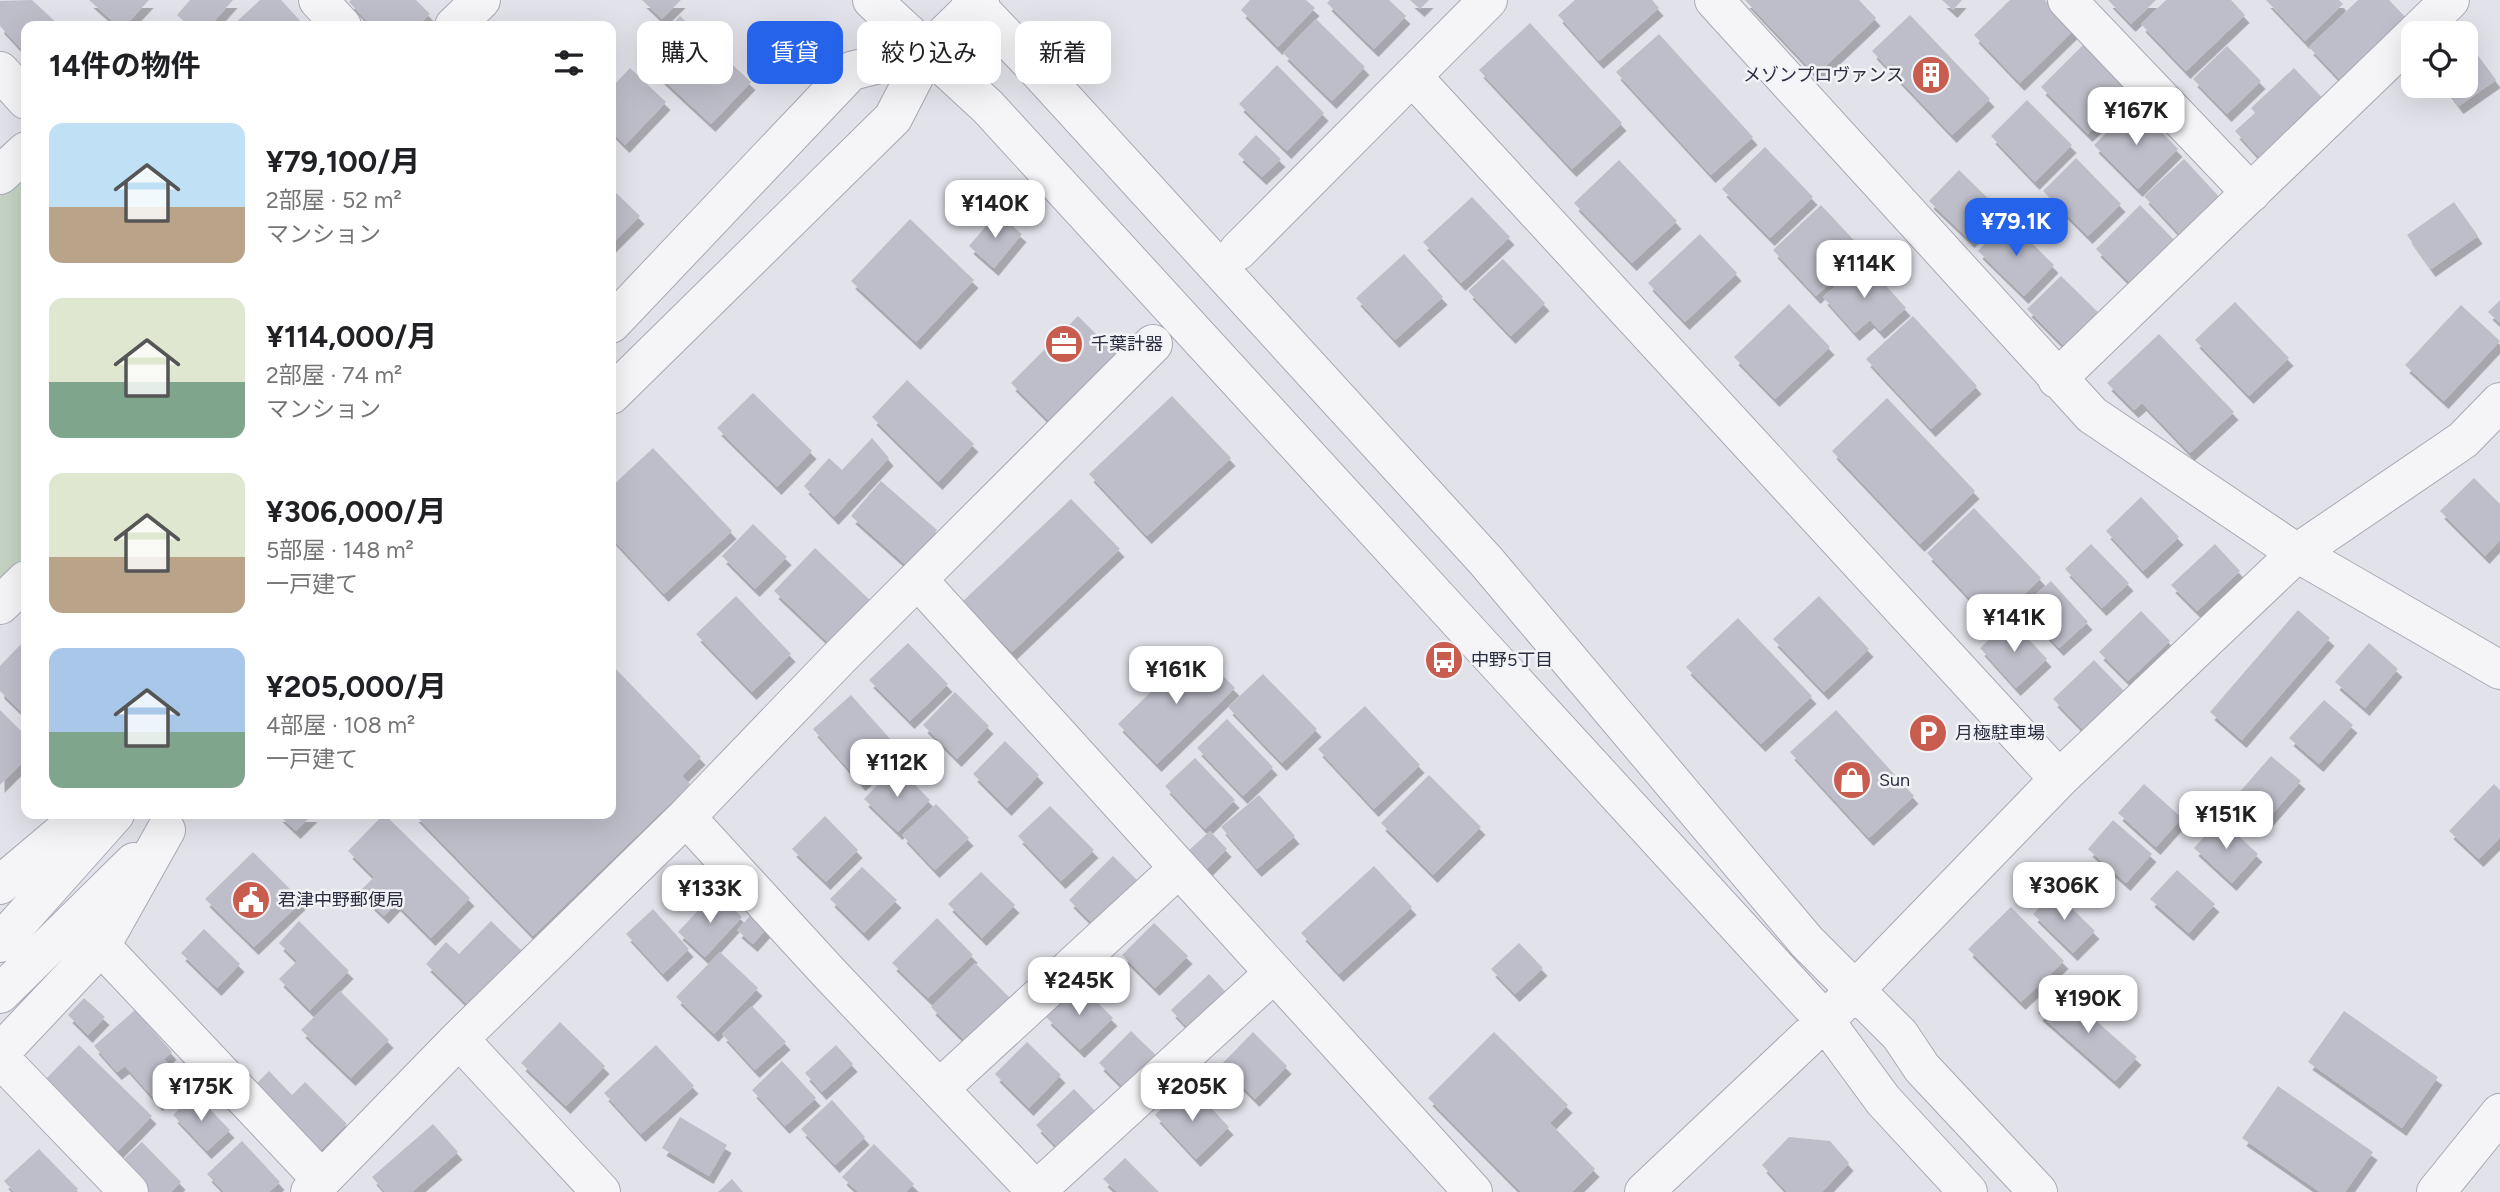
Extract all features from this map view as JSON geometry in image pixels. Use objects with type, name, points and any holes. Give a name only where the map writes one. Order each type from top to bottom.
[{"type":"street","points":[[318,0],[337,21]]},
{"type":"street","points":[[459,21],[481,0]]},
{"type":"street","points":[[872,0],[894,21]]},
{"type":"street","points":[[1238,251],[1488,0]]},
{"type":"street","points":[[1714,0],[2057,380],[2092,415],[2297,553],[2500,670]]},
{"type":"street","points":[[2067,0],[2251,193]]},
{"type":"street","points":[[957,21],[976,2],[1486,561],[1807,942],[1855,987],[1900,1035],[1922,1068],[2038,1192]]},
{"type":"street","points":[[2427,21],[2445,2]]},
{"type":"street","points":[[2057,380],[2401,47]]},
{"type":"street","points":[[616,319],[851,71],[857,70]]},
{"type":"street","points":[[0,71],[21,94]]},
{"type":"street","points":[[1412,76],[2059,779]]},
{"type":"street","points":[[616,389],[893,118],[911,84]]},
{"type":"street","points":[[962,84],[988,107],[1825,1021],[1883,1100],[1968,1192]]},
{"type":"street","points":[[0,175],[21,156]]},
{"type":"street","points":[[101,946],[316,1186],[459,1039],[687,817],[1153,344]]},
{"type":"street","points":[[1644,1192],[1825,1021],[2059,779],[2297,553],[2463,440],[2500,402]]},
{"type":"street","points":[[918,580],[1473,1192]]},
{"type":"street","points":[[0,605],[21,585]]},
{"type":"street","points":[[687,817],[830,974],[1036,1191],[1274,973]]},
{"type":"street","points":[[0,885],[64,831],[84,819]]},
{"type":"street","points":[[0,943],[111,819]]},
{"type":"street","points":[[129,1192],[0,1055],[101,946],[175,822]]},
{"type":"street","points":[[7,988],[175,822]]},
{"type":"street","points":[[939,1089],[1179,868]]},
{"type":"street","points":[[459,1039],[601,1192]]},
{"type":"street","points":[[2436,1192],[2500,1113]]},
{"type":"green space","points":[[21,176],[21,571],[0,590],[0,196]]},
{"type":"building","points":[[32,0],[55,21],[21,21],[21,49],[0,26],[0,1]]},
{"type":"building","points":[[89,0],[149,0],[130,21],[112,21]]},
{"type":"building","points":[[190,0],[233,0],[214,21],[184,21],[177,15]]},
{"type":"building","points":[[260,0],[281,0],[300,21],[237,21]]},
{"type":"building","points":[[416,0],[430,14],[422,21],[367,21],[349,2]]},
{"type":"building","points":[[642,0],[681,0],[662,19]]},
{"type":"building","points":[[1250,0],[1306,0],[1315,8],[1278,47],[1241,10]]},
{"type":"building","points":[[1330,0],[1389,0],[1406,16],[1374,49],[1327,3]]},
{"type":"building","points":[[1410,0],[1429,0],[1420,9]]},
{"type":"building","points":[[1575,0],[1652,0],[1659,8],[1599,61],[1558,15]]},
{"type":"building","points":[[1745,0],[1859,0],[1876,18],[1816,75]]},
{"type":"building","points":[[1942,0],[1962,0],[1953,10]]},
{"type":"building","points":[[2010,0],[2045,0],[2074,30],[2020,83],[1974,35]]},
{"type":"building","points":[[2108,0],[2156,0],[2131,24]]},
{"type":"building","points":[[2166,0],[2231,0],[2245,15],[2186,71],[2141,24]]},
{"type":"building","points":[[2266,0],[2339,0],[2343,4],[2305,41]]},
{"type":"building","points":[[2358,0],[2389,0],[2409,21],[2401,21],[2401,37],[2348,88],[2309,47]]},
{"type":"building","name":"メゾンプロヴァンス","points":[[1910,15],[1990,99],[1952,135],[1872,51]]},
{"type":"building","points":[[1316,19],[1365,67],[1332,101],[1283,53]]},
{"type":"building","points":[[1530,23],[1622,123],[1572,169],[1479,70]]},
{"type":"building","points":[[1659,34],[1753,137],[1711,175],[1616,72]]},
{"type":"building","points":[[2084,44],[2131,92],[2088,134],[2041,87]]},
{"type":"building","points":[[2227,46],[2261,81],[2227,114],[2193,79]]},
{"type":"building","points":[[2478,56],[2496,80],[2478,93]]},
{"type":"building","points":[[733,65],[747,78],[749,84],[711,124],[668,84],[733,84]]},
{"type":"building","points":[[1277,65],[1324,113],[1287,151],[1239,104]]},
{"type":"building","points":[[630,68],[637,75],[637,84],[647,84],[666,102],[625,145],[616,136],[616,83]]},
{"type":"building","points":[[2294,68],[2331,107],[2268,167],[2235,131],[2255,113],[2251,108]]},
{"type":"building","points":[[2453,98],[2470,98],[2459,106]]},
{"type":"building","points":[[2027,100],[2072,145],[2035,182],[1991,136]]},
{"type":"building","points":[[2135,105],[2178,149],[2138,189],[2094,145]]},
{"type":"building","points":[[1256,135],[1281,159],[1262,177],[1238,154]]},
{"type":"building","points":[[1765,147],[1813,197],[1770,238],[1722,189]]},
{"type":"building","points":[[2076,158],[2121,204],[2088,236],[2043,191]]},
{"type":"building","points":[[2184,159],[2225,203],[2185,240],[2144,196]]},
{"type":"building","points":[[1619,160],[1677,221],[1632,263],[1574,203]]},
{"type":"building","points":[[1959,170],[2000,210],[1970,240],[1929,201]]},
{"type":"building","points":[[616,193],[640,216],[616,240]]},
{"type":"building","points":[[1472,197],[1510,237],[1461,283],[1423,242]]},
{"type":"building","points":[[2454,202],[2478,236],[2431,269],[2407,235]]},
{"type":"building","points":[[1821,205],[1864,251],[1816,296],[1773,250]]},
{"type":"building","points":[[2140,205],[2181,247],[2137,290],[2096,249]]},
{"type":"building","points":[[997,213],[1022,234],[994,268],[969,246]]},
{"type":"building","points":[[910,219],[974,280],[916,342],[851,281]]},
{"type":"building","points":[[2008,220],[2054,265],[2024,296],[1978,251]]},
{"type":"building","points":[[1700,234],[1737,273],[1685,322],[1648,283]]},
{"type":"building","points":[[1404,254],[1443,297],[1395,340],[1356,298]]},
{"type":"building","points":[[1503,259],[1545,303],[1511,336],[1468,291]]},
{"type":"building","points":[[1864,261],[1906,308],[1880,331],[1870,320],[1855,333],[1823,297]]},
{"type":"building","points":[[2061,276],[2103,317],[2069,351],[2027,309]]},
{"type":"building","points":[[2500,300],[2500,323],[2488,312]]},
{"type":"building","points":[[2235,302],[2289,358],[2249,396],[2195,340]]},
{"type":"building","points":[[1789,304],[1830,347],[1775,399],[1734,357]]},
{"type":"building","points":[[2461,305],[2500,341],[2444,401],[2405,365]]},
{"type":"building","points":[[1078,316],[1117,355],[1051,423],[1011,383]]},
{"type":"building","points":[[1913,316],[1977,386],[1931,429],[1866,359]]},
{"type":"building","points":[[2159,334],[2234,412],[2190,453],[2142,403],[2134,410],[2107,383]]},
{"type":"building","points":[[907,380],[974,444],[938,482],[872,417]]},
{"type":"building","points":[[753,393],[812,451],[777,487],[717,428]]},
{"type":"building","points":[[1172,396],[1231,458],[1147,536],[1089,474]]},
{"type":"building","points":[[1887,398],[1975,491],[1920,544],[1832,451]]},
{"type":"building","points":[[872,438],[889,458],[834,517],[804,486],[829,458],[842,470]]},
{"type":"building","points":[[653,448],[732,531],[664,594],[616,542],[616,482]]},
{"type":"building","points":[[2474,478],[2500,504],[2500,540],[2485,556],[2440,511]]},
{"type":"building","points":[[881,481],[937,530],[906,565],[851,516]]},
{"type":"building","points":[[2141,497],[2179,537],[2143,571],[2106,531]]},
{"type":"building","points":[[1071,499],[1120,549],[1012,652],[963,601]]},
{"type":"building","points":[[1974,508],[2041,578],[1994,624],[1927,553]]},
{"type":"building","points":[[753,524],[787,557],[755,589],[722,556]]},
{"type":"building","points":[[2091,544],[2129,583],[2102,608],[2065,569]]},
{"type":"building","points":[[2215,544],[2240,571],[2197,611],[2171,585]]},
{"type":"building","points":[[815,548],[872,602],[831,645],[774,591]]},
{"type":"building","points":[[2051,581],[2088,622],[2059,648],[2021,607]]},
{"type":"building","points":[[736,596],[791,654],[752,692],[696,634]]},
{"type":"building","points":[[1819,596],[1869,649],[1824,692],[1773,639]]},
{"type":"building","points":[[2298,610],[2330,638],[2242,740],[2210,712]]},
{"type":"building","points":[[2141,611],[2170,641],[2128,681],[2099,652]]},
{"type":"building","points":[[1738,618],[1812,696],[1761,744],[1686,667]]},
{"type":"building","points":[[2011,620],[2047,659],[2016,688],[1980,648]]},
{"type":"building","points":[[908,643],[948,684],[910,721],[869,680]]},
{"type":"building","points":[[2369,643],[2398,669],[2365,708],[2335,682]]},
{"type":"building","points":[[21,644],[21,711],[0,691],[0,666]]},
{"type":"building","points":[[1196,648],[1235,688],[1157,764],[1118,724]]},
{"type":"building","points":[[2094,660],[2124,691],[2083,730],[2053,699]]},
{"type":"building","points":[[616,669],[701,757],[682,776],[690,784],[533,936],[419,819],[616,819]]},
{"type":"building","points":[[1263,674],[1317,729],[1282,763],[1228,707]]},
{"type":"building","points":[[955,692],[989,726],[957,759],[923,725]]},
{"type":"building","points":[[851,695],[899,749],[861,783],[813,729]]},
{"type":"building","points":[[2324,700],[2353,725],[2319,764],[2289,738]]},
{"type":"building","points":[[1365,706],[1420,765],[1374,809],[1318,749]]},
{"type":"building","points":[[0,710],[21,731],[21,764],[0,785]]},
{"type":"building","points":[[1836,710],[1914,796],[1869,838],[1790,752]]},
{"type":"building","points":[[1227,719],[1273,767],[1243,796],[1197,748]]},
{"type":"building","points":[[1005,741],[1039,775],[1007,808],[973,774]]},
{"type":"building","points":[[2271,756],[2301,781],[2267,820],[2238,794]]},
{"type":"building","points":[[1195,758],[1235,800],[1205,829],[1165,786]]},
{"type":"building","points":[[896,766],[930,800],[898,832],[864,799]]},
{"type":"building","points":[[1429,775],[1481,827],[1433,875],[1381,823]]},
{"type":"building","points":[[2144,784],[2182,818],[2156,847],[2118,813]]},
{"type":"building","points":[[2494,784],[2500,790],[2500,838],[2479,859],[2449,831]]},
{"type":"building","points":[[1259,795],[1295,836],[1257,869],[1221,827]]},
{"type":"building","points":[[936,804],[969,838],[935,870],[902,835]]},
{"type":"building","points":[[1050,806],[1094,850],[1061,881],[1018,836]]},
{"type":"building","points":[[825,816],[858,850],[826,882],[792,849]]},
{"type":"building","points":[[283,819],[308,819],[296,831]]},
{"type":"building","points":[[379,819],[389,819],[470,898],[431,938],[396,903],[384,916],[359,892],[374,877],[348,851]]},
{"type":"building","points":[[2220,819],[2258,854],[2232,883],[2194,848]]},
{"type":"building","points":[[2113,820],[2152,854],[2126,883],[2088,849]]},
{"type":"building","points":[[1210,831],[1227,849],[1205,871],[1187,852]]},
{"type":"building","points":[[253,852],[302,901],[254,947],[205,899]]},
{"type":"building","points":[[1113,856],[1149,892],[1105,936],[1069,900]]},
{"type":"building","points":[[1374,866],[1412,907],[1339,974],[1301,933]]},
{"type":"building","points":[[862,867],[897,900],[864,933],[830,899]]},
{"type":"building","points":[[2177,870],[2215,904],[2189,933],[2150,899]]},
{"type":"building","points":[[981,872],[1015,905],[982,938],[948,904]]},
{"type":"building","points":[[715,892],[742,917],[705,957],[678,932]]},
{"type":"building","points":[[2055,892],[2095,931],[2073,953],[2033,914]]},
{"type":"building","points":[[2011,907],[2064,961],[2021,1002],[1968,949]]},
{"type":"building","points":[[653,909],[689,949],[663,974],[626,934]]},
{"type":"building","points":[[754,912],[770,925],[753,944],[737,930]]},
{"type":"building","points":[[937,918],[973,955],[928,998],[892,963]]},
{"type":"building","points":[[299,921],[349,971],[310,1010],[279,979],[297,961],[279,943]]},
{"type":"building","points":[[491,921],[522,951],[469,1006],[426,964],[446,942],[459,954]]},
{"type":"building","points":[[1154,923],[1188,956],[1155,988],[1122,955]]},
{"type":"building","points":[[204,929],[240,964],[217,988],[181,953]]},
{"type":"building","points":[[1519,943],[1543,968],[1515,994],[1491,969]]},
{"type":"building","points":[[720,952],[758,988],[714,1034],[676,997]]},
{"type":"building","points":[[975,963],[1011,999],[967,1043],[931,1007]]},
{"type":"building","points":[[1209,974],[1234,1001],[1197,1037],[1171,1010]]},
{"type":"building","points":[[1079,984],[1113,1018],[1080,1050],[1046,1017]]},
{"type":"building","points":[[2060,989],[2137,1057],[2115,1081],[2038,1013]]},
{"type":"building","points":[[340,991],[389,1040],[351,1078],[301,1030]]},
{"type":"building","points":[[84,998],[105,1017],[88,1035],[68,1015]]},
{"type":"building","points":[[752,1006],[786,1042],[755,1070],[722,1034]]},
{"type":"building","points":[[135,1010],[172,1052],[164,1059],[183,1080],[158,1103],[125,1066],[117,1072],[94,1046]]},
{"type":"building","points":[[2344,1011],[2438,1077],[2402,1128],[2308,1062]]},
{"type":"building","points":[[560,1022],[605,1066],[566,1106],[521,1063]]},
{"type":"building","points":[[1131,1031],[1165,1064],[1133,1097],[1099,1063]]},
{"type":"building","points":[[1253,1032],[1287,1066],[1255,1099],[1221,1065]]},
{"type":"building","points":[[1494,1032],[1568,1105],[1550,1123],[1595,1169],[1572,1192],[1521,1192],[1428,1098]]},
{"type":"building","points":[[1027,1042],[1061,1075],[1029,1108],[995,1074]]},
{"type":"building","points":[[79,1045],[152,1116],[112,1157],[39,1086]]},
{"type":"building","points":[[656,1045],[694,1086],[641,1134],[604,1093]]},
{"type":"building","points":[[836,1045],[853,1064],[822,1092],[805,1073]]},
{"type":"building","points":[[782,1061],[816,1098],[785,1126],[752,1090]]},
{"type":"building","points":[[269,1071],[292,1095],[305,1082],[347,1124],[313,1158],[248,1092]]},
{"type":"building","points":[[2278,1086],[2373,1152],[2345,1192],[2320,1192],[2242,1138]]},
{"type":"building","points":[[1074,1089],[1100,1116],[1062,1152],[1036,1125]]},
{"type":"building","points":[[1179,1092],[1191,1104],[1200,1096],[1229,1127],[1196,1159],[1155,1115]]},
{"type":"building","points":[[195,1094],[230,1130],[207,1151],[173,1115]]},
{"type":"building","points":[[832,1100],[865,1137],[835,1165],[801,1129]]},
{"type":"building","points":[[680,1117],[727,1145],[709,1176],[662,1148]]},
{"type":"building","points":[[433,1124],[458,1152],[412,1192],[385,1192],[372,1177]]},
{"type":"building","points":[[1789,1137],[1830,1141],[1849,1163],[1822,1192],[1787,1192],[1762,1165]]},
{"type":"building","points":[[242,1141],[280,1182],[269,1192],[224,1192],[207,1174]]},
{"type":"building","points":[[142,1142],[181,1182],[171,1192],[140,1192],[115,1167]]},
{"type":"building","points":[[874,1144],[914,1184],[906,1192],[858,1192],[842,1177]]},
{"type":"building","points":[[39,1149],[78,1189],[75,1192],[14,1192],[4,1181]]},
{"type":"building","points":[[1125,1158],[1159,1192],[1117,1192],[1103,1179]]},
{"type":"building","points":[[732,1179],[743,1192],[718,1192]]},
{"type":"place","name":"メゾンプロヴァンス","points":[[1931,75]]},
{"type":"place","name":"千葉計器","points":[[1064,344]]},
{"type":"place","name":"中野5丁目","points":[[1444,660]]},
{"type":"place","name":"月極駐車場","points":[[1928,733]]},
{"type":"place","name":"Sun","points":[[1852,780]]},
{"type":"place","name":"君津中野郵便局","points":[[251,900]]}]
